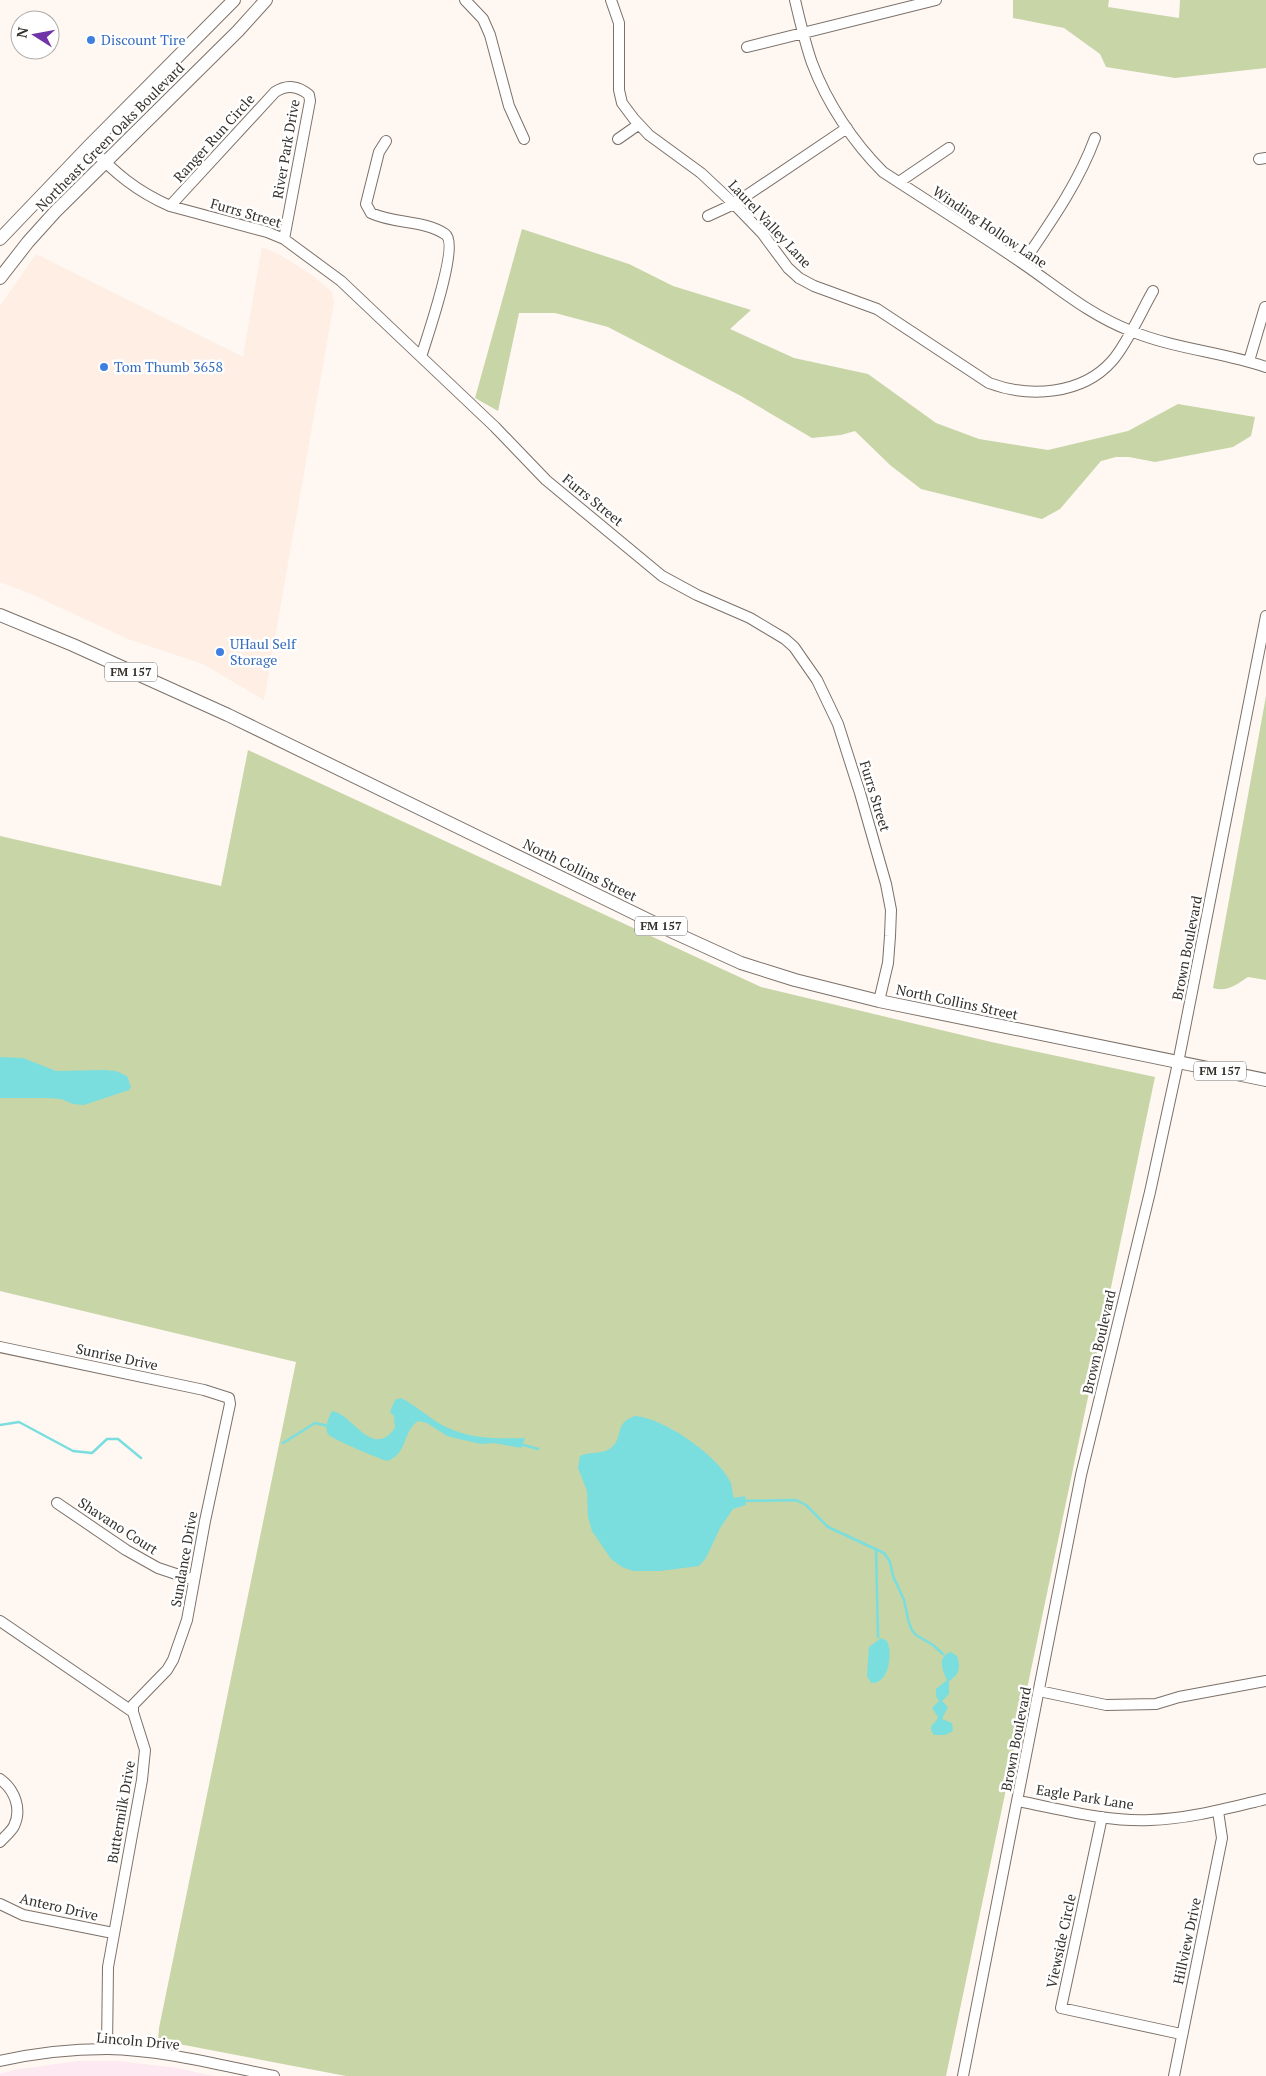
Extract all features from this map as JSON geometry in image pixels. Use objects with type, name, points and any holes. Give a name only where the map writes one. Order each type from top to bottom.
[{"type":"main road","name":"Northeast Green Oaks Boulevard","points":[[0,239],[234,0]]},
{"type":"main road","name":"Northeast Green Oaks Boulevard","points":[[0,278],[28,242],[238,31],[266,0]]},
{"type":"main road","name":"North Collins Street","points":[[0,615],[73,645],[228,715],[675,933],[741,963],[795,980],[879,1001],[1266,1080]]},
{"type":"street","points":[[465,0],[483,19],[490,35],[509,106],[524,139]]},
{"type":"street","name":"Laurel Valley Lane","points":[[611,0],[619,23],[619,90],[622,103],[638,124],[649,135],[701,173],[734,204],[762,233],[788,268],[799,278],[814,286],[877,309],[925,339],[976,375],[1004,389],[1022,391],[1053,391],[1089,380],[1111,362],[1153,291]]},
{"type":"street","name":"Winding Hollow Lane","points":[[795,0],[803,33],[819,82],[847,128],[867,156],[883,172],[1022,264],[1091,313],[1130,331],[1180,347],[1249,361],[1266,367]]},
{"type":"street","points":[[747,46],[936,0]]},
{"type":"street","name":"River Park Drive","points":[[279,89],[286,86],[296,87],[309,95],[310,101],[284,239]]},
{"type":"street","name":"Ranger Run Circle","points":[[170,206],[279,89]]},
{"type":"street","points":[[618,139],[638,124]]},
{"type":"street","points":[[708,216],[734,204],[847,128]]},
{"type":"street","points":[[1022,264],[1062,206],[1088,157],[1095,138]]},
{"type":"street","points":[[386,141],[382,144],[379,152],[366,204],[371,212],[432,228],[446,235],[450,242],[444,283],[421,357]]},
{"type":"street","name":"Furrs Street","points":[[89,146],[124,180],[156,200],[170,206],[267,232],[284,239],[341,282],[496,427],[546,480],[662,576],[698,595],[750,618],[784,638],[794,647],[809,667],[838,724],[886,884],[891,910],[890,936],[888,963],[879,1001]]},
{"type":"street","points":[[899,182],[949,148]]},
{"type":"street","points":[[1249,361],[1265,307]]},
{"type":"street","name":"Brown Boulevard","points":[[962,2076],[1018,1801],[1081,1475],[1150,1192],[1178,1063],[1266,616]]},
{"type":"street","name":"Sunrise Drive","points":[[0,1347],[131,1373],[226,1397]]},
{"type":"street","name":"Sundance Drive","points":[[133,1712],[133,1704],[155,1684],[173,1660],[187,1620],[204,1521],[230,1404],[226,1397]]},
{"type":"street","name":"Shavano Court","points":[[57,1503],[126,1550],[158,1568],[194,1580]]},
{"type":"street","points":[[0,1621],[133,1712]]},
{"type":"street","points":[[1039,1691],[1106,1705],[1156,1704],[1179,1697],[1266,1682]]},
{"type":"street","name":"Buttermilk Drive","points":[[107,2050],[108,1967],[145,1758],[145,1750],[133,1712]]},
{"type":"street","points":[[0,1779],[8,1785],[14,1794],[17,1810],[14,1827],[0,1842]]},
{"type":"street","name":"Eagle Park Lane","points":[[1018,1801],[1102,1817],[1150,1820],[1218,1811],[1266,1799]]},
{"type":"street","name":"Hillview Drive","points":[[1174,2076],[1222,1838],[1218,1811]]},
{"type":"street","name":"Viewside Circle","points":[[1102,1817],[1061,2008],[1182,2034]]},
{"type":"street","name":"Antero Drive","points":[[0,1904],[24,1915],[113,1933]]},
{"type":"street","name":"Lincoln Drive","points":[[0,2061],[50,2052],[107,2050],[170,2056],[274,2076]]},
{"type":"shaded area","points":[[262,247],[280,255],[312,275],[332,292],[334,302],[264,700],[203,664],[128,639],[31,594],[0,582],[0,306],[36,254],[243,357]]},
{"type":"shaded area","points":[[78,2061],[119,2061],[177,2068],[213,2076],[0,2076],[0,2074],[14,2070]]},
{"type":"green space","points":[[1013,0],[1109,0],[1108,7],[1179,18],[1180,0],[1266,0],[1266,68],[1175,78],[1106,67],[1100,54],[1064,28],[1013,18]]},
{"type":"green space","points":[[522,229],[629,264],[673,286],[751,310],[730,329],[794,358],[868,374],[936,423],[979,439],[1048,450],[1128,431],[1178,404],[1255,417],[1251,436],[1233,447],[1155,462],[1129,457],[1116,457],[1101,461],[1060,509],[1042,519],[921,489],[890,465],[855,431],[841,435],[812,438],[741,396],[608,327],[555,313],[519,313],[498,411],[475,398]]},
{"type":"green space","points":[[1266,696],[1266,980],[1248,977],[1231,987],[1218,989],[1213,988]]},
{"type":"green space","points":[[248,750],[761,987],[987,1041],[1155,1077],[946,2076],[346,2076],[158,2040],[296,1362],[0,1291],[0,836],[221,886]]},
{"type":"water","points":[[0,1057],[23,1058],[56,1071],[116,1071],[127,1076],[131,1087],[129,1090],[84,1105],[73,1104],[61,1099],[0,1098]]},
{"type":"water","points":[[401,1398],[440,1424],[460,1433],[492,1438],[525,1438],[521,1448],[494,1443],[481,1444],[447,1436],[427,1423],[418,1421],[409,1431],[402,1448],[394,1458],[387,1461],[346,1444],[328,1434],[328,1419],[332,1411],[340,1414],[370,1437],[378,1439],[387,1437],[395,1428],[394,1416],[390,1412],[395,1400]]},
{"type":"water","points":[[635,1416],[647,1418],[675,1431],[703,1450],[725,1472],[731,1483],[734,1498],[745,1496],[746,1505],[733,1509],[720,1528],[706,1558],[699,1566],[660,1571],[633,1571],[622,1567],[611,1559],[592,1531],[588,1517],[587,1491],[578,1468],[580,1456],[601,1452],[612,1447],[616,1443],[624,1422]]},
{"type":"water","points":[[881,1638],[887,1641],[889,1646],[888,1667],[882,1679],[871,1683],[867,1676],[869,1647]]},
{"type":"water","points":[[951,1652],[957,1656],[959,1668],[957,1674],[949,1681],[949,1694],[942,1701],[948,1707],[942,1719],[952,1723],[953,1731],[945,1735],[934,1735],[931,1727],[938,1717],[932,1708],[939,1701],[936,1696],[936,1689],[947,1680],[942,1668],[942,1660]]},
{"type":"waterway","points":[[0,1425],[19,1422],[73,1451],[92,1453],[107,1439],[118,1439],[141,1458]]},
{"type":"waterway","points":[[283,1443],[315,1423],[328,1426]]},
{"type":"waterway","points":[[520,1444],[538,1449]]},
{"type":"waterway","points":[[742,1501],[796,1500],[806,1505],[828,1527],[884,1553],[890,1562],[893,1576],[904,1600],[912,1630],[916,1635],[933,1645],[943,1654]]},
{"type":"waterway","points":[[876,1549],[878,1637]]},
{"type":"place","name":"Discount Tire","points":[[91,40]]},
{"type":"place","name":"Tom Thumb 3658","points":[[104,367]]},
{"type":"place","name":"UHaul Self Storage","points":[[220,652]]}]
